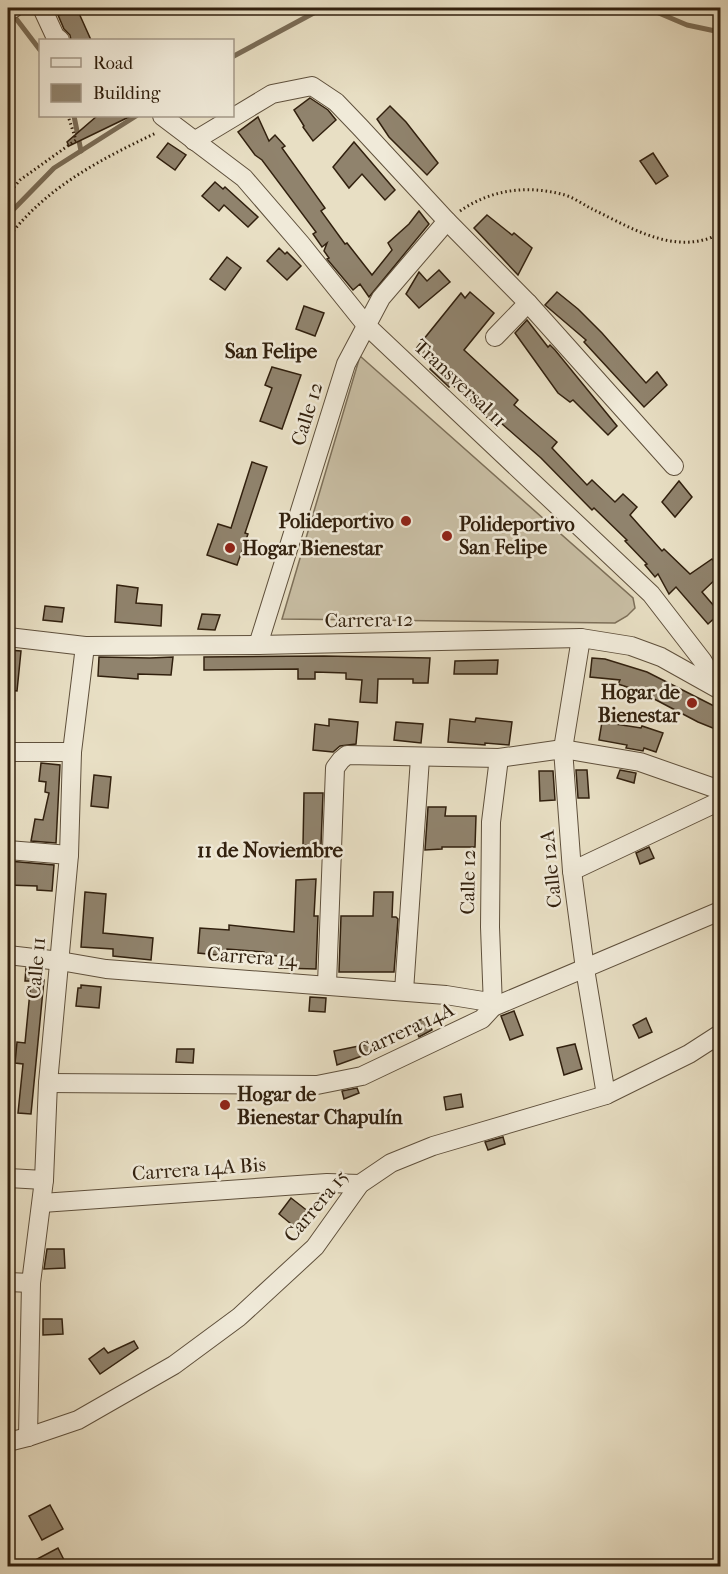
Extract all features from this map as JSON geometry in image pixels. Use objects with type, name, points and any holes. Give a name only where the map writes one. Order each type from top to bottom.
[{"type":"street","points":[[8,11],[14,8]]},
{"type":"street","points":[[42,8],[55,36],[59,39]]},
{"type":"street","points":[[234,117],[272,94],[312,86],[336,102],[447,221],[528,303],[674,466]]},
{"type":"street","points":[[194,141],[234,117]]},
{"type":"street","name":"Transversal 11","points":[[169,120],[244,178],[366,325],[651,594],[702,660],[720,690]]},
{"type":"street","name":"Calle 12","points":[[258,645],[346,364],[381,298],[447,221]]},
{"type":"street","points":[[495,337],[528,303]]},
{"type":"street","points":[[661,657],[679,629]]},
{"type":"street","name":"Carrera 12","points":[[8,637],[85,646],[580,638],[631,646],[661,657],[720,690]]},
{"type":"street","name":"Calle 12A","points":[[580,638],[563,749],[572,872],[606,1095]]},
{"type":"street","name":"Calle 11","points":[[28,1437],[31,1283],[44,1180],[48,1083],[69,855],[72,752],[85,646]]},
{"type":"street","points":[[327,984],[335,768],[347,755],[499,758],[563,749],[640,762],[720,790]]},
{"type":"street","points":[[8,752],[72,752]]},
{"type":"street","points":[[404,991],[420,758]]},
{"type":"street","name":"Calle 12","points":[[493,1006],[490,927],[491,822],[499,758]]},
{"type":"street","points":[[572,872],[720,801]]},
{"type":"street","points":[[8,850],[69,855]]},
{"type":"street","name":"Carrera 14A","points":[[48,1083],[317,1085],[362,1077],[482,1020],[493,1006],[720,911]]},
{"type":"street","name":"Carrera 14","points":[[8,955],[106,969],[327,984],[446,995],[483,1001],[493,1006]]},
{"type":"street","name":"Carrera 15","points":[[8,1442],[78,1420],[174,1365],[239,1317],[315,1247],[360,1184],[391,1163],[433,1146],[606,1095],[689,1054],[720,1034]]},
{"type":"street","points":[[8,1178],[44,1180]]},
{"type":"street","name":"Carrera 14A Bis","points":[[42,1203],[327,1183],[360,1184]]},
{"type":"street","points":[[8,1282],[31,1283]]},
{"type":"path","points":[[8,194],[20,180],[76,140],[69,117]]},
{"type":"path","points":[[8,238],[40,202],[75,175],[169,120]]},
{"type":"path","points":[[447,221],[470,204],[500,191],[534,190],[563,194],[632,229],[671,241],[703,241],[720,233]]},
{"type":"shaded area","points":[[360,356],[633,598],[635,608],[615,623],[282,619]]},
{"type":"building","points":[[78,11],[91,39],[71,39],[58,15]]},
{"type":"building","points":[[310,98],[328,110],[336,120],[313,141],[294,110]]},
{"type":"building","points":[[390,106],[406,122],[438,163],[427,175],[389,137],[377,119]]},
{"type":"building","points":[[96,117],[129,117],[69,146],[67,142]]},
{"type":"building","points":[[258,117],[269,141],[275,135],[285,146],[282,148],[325,208],[321,211],[372,275],[392,250],[388,243],[409,224],[419,211],[429,224],[369,297],[360,284],[353,290],[327,259],[329,258],[324,251],[327,243],[322,247],[313,234],[316,232],[238,132]]},
{"type":"building","points":[[354,142],[395,190],[385,200],[362,174],[349,188],[333,167]]},
{"type":"building","points":[[168,143],[186,155],[175,170],[157,157]]},
{"type":"building","points":[[653,153],[668,176],[656,184],[640,161]]},
{"type":"building","points":[[215,182],[223,189],[225,187],[258,217],[248,227],[224,205],[219,211],[202,196]]},
{"type":"building","points":[[487,215],[532,248],[518,275],[474,228]]},
{"type":"building","points":[[279,248],[285,254],[287,252],[301,266],[287,280],[267,261]]},
{"type":"building","points":[[227,257],[241,268],[225,290],[210,279]]},
{"type":"building","points":[[439,270],[450,282],[419,308],[406,294],[419,272],[427,281]]},
{"type":"building","points":[[470,292],[494,313],[464,350],[518,400],[514,405],[557,442],[552,448],[587,485],[592,480],[615,502],[623,494],[637,507],[630,515],[662,551],[664,549],[690,574],[712,559],[720,569],[720,575],[702,592],[720,613],[708,624],[676,587],[669,594],[658,574],[655,577],[645,565],[647,564],[625,541],[627,540],[594,508],[592,510],[541,458],[501,423],[496,428],[477,406],[475,407],[452,384],[449,387],[430,369],[433,364],[415,350],[461,293],[465,298]]},
{"type":"building","points":[[557,292],[602,333],[646,383],[657,372],[667,385],[644,407],[584,342],[586,340],[545,305]]},
{"type":"building","points":[[304,306],[324,313],[315,336],[296,329]]},
{"type":"building","points":[[527,320],[548,347],[550,345],[555,350],[617,426],[608,435],[573,400],[570,402],[558,393],[515,333]]},
{"type":"building","points":[[272,367],[301,375],[282,429],[260,421],[272,388],[265,385]]},
{"type":"building","points":[[252,462],[267,467],[237,565],[207,555],[218,524],[231,528]]},
{"type":"building","points":[[679,481],[692,497],[675,517],[662,502]]},
{"type":"building","points":[[117,585],[138,588],[136,603],[162,605],[161,626],[115,622]]},
{"type":"building","points":[[45,606],[64,608],[62,622],[43,620]]},
{"type":"building","points":[[202,614],[220,615],[215,630],[198,629]]},
{"type":"building","points":[[8,650],[21,651],[17,691],[8,690]]},
{"type":"building","points":[[99,657],[173,657],[171,675],[138,674],[138,679],[98,676]]},
{"type":"building","points":[[204,657],[430,658],[428,683],[413,683],[413,679],[378,679],[377,703],[360,702],[362,680],[346,679],[346,673],[315,672],[315,679],[298,679],[298,669],[204,670]]},
{"type":"building","points":[[592,658],[605,659],[647,672],[720,709],[720,731],[639,691],[618,684],[620,680],[590,677]]},
{"type":"building","points":[[498,660],[497,674],[454,674],[455,661]]},
{"type":"building","points":[[476,718],[512,722],[509,745],[448,742],[450,719],[475,722]]},
{"type":"building","points":[[329,719],[358,722],[356,744],[340,746],[333,752],[313,750],[315,724],[329,726]]},
{"type":"building","points":[[396,722],[423,724],[421,743],[394,740]]},
{"type":"building","points":[[602,722],[641,728],[642,726],[663,733],[656,752],[644,748],[643,751],[626,748],[627,745],[599,740]]},
{"type":"building","points":[[41,763],[60,765],[56,843],[31,841],[35,819],[43,820],[49,793],[45,792],[46,782],[39,781]]},
{"type":"building","points":[[576,770],[587,770],[589,798],[578,798]]},
{"type":"building","points":[[620,770],[636,773],[634,783],[617,778]]},
{"type":"building","points":[[539,771],[553,771],[555,800],[540,801]]},
{"type":"building","points":[[94,775],[111,777],[108,808],[91,806]]},
{"type":"building","points":[[304,793],[323,793],[321,845],[303,845]]},
{"type":"building","points":[[428,807],[446,807],[445,816],[476,816],[475,847],[442,847],[442,849],[425,850]]},
{"type":"building","points":[[649,847],[654,858],[640,864],[636,853]]},
{"type":"building","points":[[8,861],[54,865],[52,891],[37,890],[37,886],[8,885]]},
{"type":"building","points":[[316,879],[314,916],[318,916],[316,969],[279,968],[280,956],[264,955],[264,952],[227,949],[226,956],[198,953],[200,928],[229,930],[229,925],[294,932],[296,880]]},
{"type":"building","points":[[85,892],[106,894],[103,933],[153,938],[151,960],[113,956],[113,949],[81,947]]},
{"type":"building","points":[[374,892],[393,892],[392,917],[398,919],[394,972],[339,972],[341,916],[373,916]]},
{"type":"building","points":[[26,968],[43,970],[42,980],[44,980],[31,1114],[18,1113],[23,1064],[15,1063],[17,1042],[25,1043],[31,981],[25,981]]},
{"type":"building","points":[[81,985],[101,987],[99,1008],[76,1006],[78,988],[81,988]]},
{"type":"building","points":[[310,997],[326,998],[325,1012],[309,1011]]},
{"type":"building","points":[[514,1011],[523,1035],[510,1040],[501,1016]]},
{"type":"building","points":[[427,1017],[432,1030],[419,1037],[413,1023]]},
{"type":"building","points":[[646,1018],[652,1032],[639,1038],[633,1025]]},
{"type":"building","points":[[374,1043],[376,1051],[337,1065],[334,1051]]},
{"type":"building","points":[[575,1044],[582,1069],[564,1075],[557,1048]]},
{"type":"building","points":[[177,1049],[194,1049],[193,1063],[176,1062]]},
{"type":"building","points":[[357,1088],[359,1093],[344,1099],[342,1091]]},
{"type":"building","points":[[461,1094],[463,1107],[446,1110],[444,1097]]},
{"type":"building","points":[[503,1137],[505,1144],[488,1150],[485,1142]]},
{"type":"building","points":[[291,1198],[309,1212],[296,1228],[279,1214]]},
{"type":"building","points":[[47,1249],[64,1249],[65,1268],[44,1269]]},
{"type":"building","points":[[43,1319],[62,1319],[63,1334],[43,1335]]},
{"type":"building","points":[[134,1341],[138,1348],[100,1374],[89,1359],[104,1348],[108,1353]]},
{"type":"building","points":[[50,1505],[63,1529],[42,1540],[29,1516]]},
{"type":"building","points":[[58,1548],[65,1562],[57,1566],[24,1566]]},
{"type":"waterway","points":[[234,56],[323,8]]},
{"type":"waterway","points":[[647,8],[687,25],[720,32]]},
{"type":"waterway","points":[[11,12],[39,49]]},
{"type":"waterway","points":[[74,117],[81,151]]},
{"type":"waterway","points":[[8,215],[54,168],[134,117]]},
{"type":"place","name":"Polideportivo","points":[[406,521]]},
{"type":"place","name":"Polideportivo San Felipe","points":[[447,536]]},
{"type":"place","name":"Hogar Bienestar","points":[[230,548]]},
{"type":"place","name":"Hogar de Bienestar","points":[[692,703]]},
{"type":"place","name":"Hogar de Bienestar Chapulín","points":[[225,1105]]},
{"type":"district","name":"San Felipe","points":[[271,351]]},
{"type":"district","name":"11 de Noviembre","points":[[270,850]]}]
